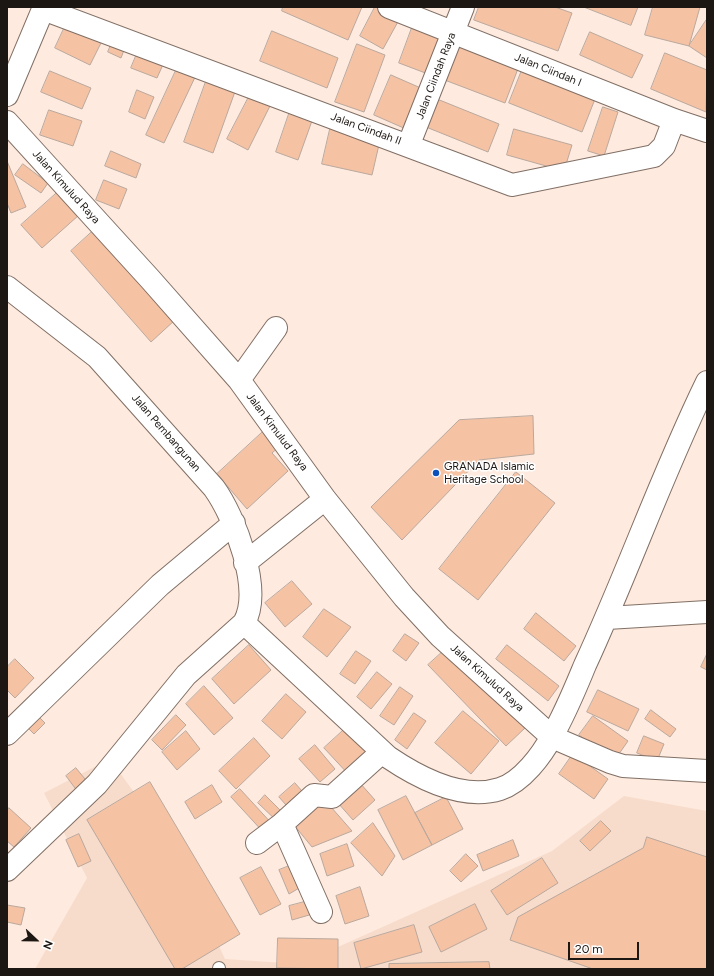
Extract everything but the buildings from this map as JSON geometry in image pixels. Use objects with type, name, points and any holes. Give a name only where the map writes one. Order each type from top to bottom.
[{"type":"street","name":"Jalan Ciindah I","points":[[389,7],[674,120],[707,131]]},
{"type":"street","name":"Jalan Ciindah Raya","points":[[409,144],[463,7]]},
{"type":"street","points":[[7,95],[44,8]]},
{"type":"street","name":"Jalan Ciindah II","points":[[44,8],[409,144],[507,183],[520,184],[654,156],[664,146],[674,120]]},
{"type":"street","name":"Jalan Kimulud Raya","points":[[7,122],[239,380],[325,499],[404,597],[440,636],[552,737],[610,762],[623,766],[707,771]]},
{"type":"street","name":"Jalan Pembangunan","points":[[7,287],[97,357],[214,488],[224,502],[234,523],[245,563],[252,597],[248,615],[244,623]]},
{"type":"street","points":[[239,380],[276,328]]},
{"type":"street","points":[[7,870],[97,784],[186,675],[244,623],[382,752],[412,774],[440,785],[474,792],[501,789],[523,776],[552,737],[607,618],[691,416],[707,382]]},
{"type":"street","points":[[245,563],[325,499]]},
{"type":"street","points":[[7,734],[160,585],[234,523]]},
{"type":"street","points":[[607,618],[707,612]]},
{"type":"street","points":[[257,842],[282,824],[314,795],[332,797],[382,752]]},
{"type":"street","points":[[282,824],[321,912]]},
{"type":"shaded area","points":[[110,759],[172,845],[225,959],[300,964],[552,851],[624,796],[707,811],[707,969],[35,969],[87,878],[44,793]]},
{"type":"place","name":"GRANADA Islamic Heritage School","points":[[436,473]]}]
